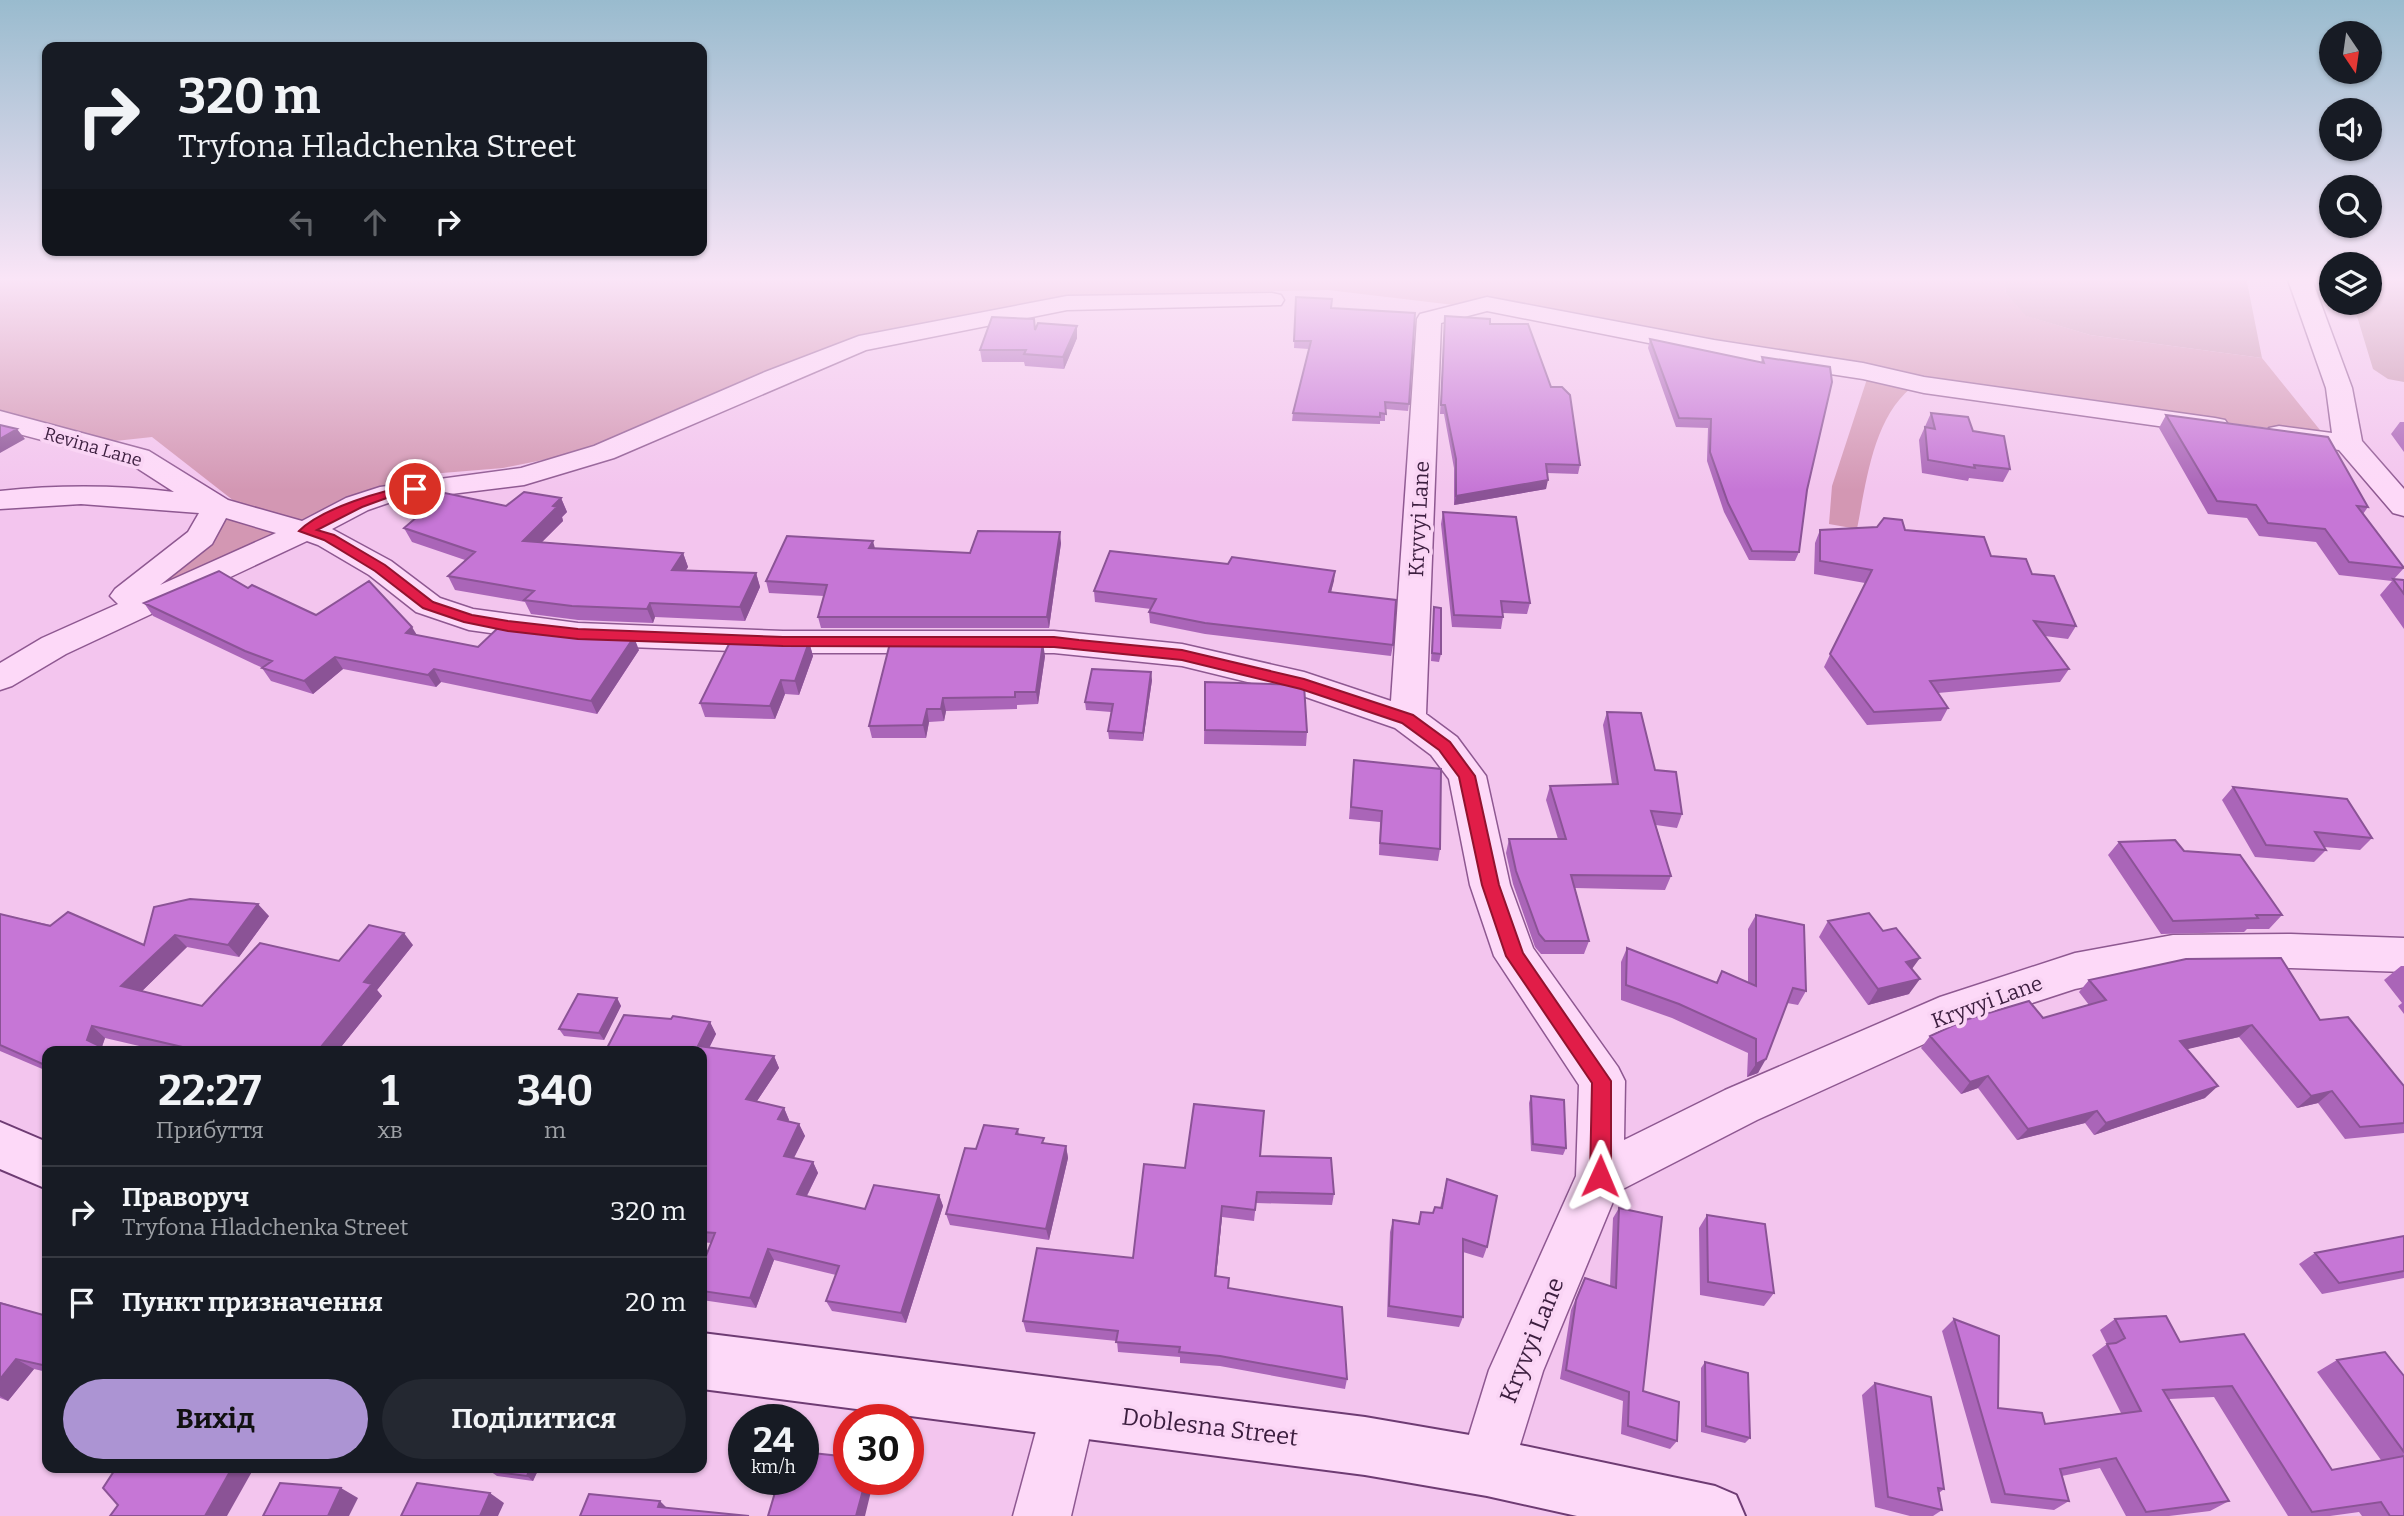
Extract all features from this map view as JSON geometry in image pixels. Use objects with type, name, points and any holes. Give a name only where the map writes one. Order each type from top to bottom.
[{"type":"street","points":[[54,646],[306,531],[357,504],[390,493],[524,476],[604,452],[850,348]]},
{"type":"street","name":"Kryvyi Lane","points":[[1408,719],[1427,348]]},
{"type":"street","name":"Kryvyi Lane","points":[[1713,348],[1863,371],[1924,385],[2348,443]]},
{"type":"street","points":[[2324,348],[2339,388],[2348,443],[2404,507]]},
{"type":"street","name":"Revina Lane","points":[[0,419],[139,457],[217,506]]},
{"type":"street","name":"Revina Lane","points":[[0,500],[47,493],[158,498],[217,506],[306,531]]},
{"type":"street","points":[[0,678],[54,646],[152,578],[201,537],[217,506]]},
{"type":"street","name":"Kryvyi Lane","points":[[306,531],[329,538],[380,568],[428,605],[469,619],[578,634],[769,641],[1067,643],[1182,655],[1304,684],[1408,719],[1444,746],[1467,776],[1490,885],[1515,956],[1602,1081],[1600,1176],[1516,1370],[1487,1468]]},
{"type":"street","name":"Kryvyi Lane","points":[[1600,1176],[1741,1105],[1955,1010],[2075,971],[2173,952],[2291,951],[2404,956]]},
{"type":"street","points":[[0,1145],[42,1164]]},
{"type":"street","name":"Doblesna Street","points":[[707,1362],[1365,1447],[1487,1468],[1715,1516]]},
{"type":"street","points":[[1042,1516],[1069,1409]]},
{"type":"shaded area","points":[[0,348],[834,348],[583,452],[503,468],[430,474],[352,497],[172,587],[156,582],[208,544],[234,501],[152,437],[106,442],[0,412]]},
{"type":"shaded area","points":[[1753,348],[2185,348],[2262,358],[2324,435],[2046,400]]},
{"type":"shaded area","points":[[2185,348],[2260,348],[2262,358]]},
{"type":"shaded area","points":[[2367,348],[2404,348],[2404,382],[2388,379],[2373,369]]},
{"type":"shaded area","points":[[1867,379],[1911,388],[1898,401],[1880,434],[1868,472],[1857,529],[1829,524],[1832,486]]},
{"type":"building","points":[[981,348],[1067,348],[1063,357],[1024,354],[1026,350],[980,350]]},
{"type":"building","points":[[1309,348],[1413,348],[1409,404],[1385,402],[1386,414],[1380,413],[1380,417],[1293,413]]},
{"type":"building","points":[[1444,348],[1537,348],[1551,387],[1562,387],[1570,395],[1580,465],[1546,464],[1548,480],[1456,496],[1456,459],[1445,405],[1441,405]]},
{"type":"building","points":[[1653,348],[1692,348],[1764,363],[1762,357],[1830,367],[1832,382],[1807,490],[1799,552],[1752,551],[1728,503],[1710,452],[1711,419],[1679,418]]},
{"type":"building","points":[[1931,413],[1968,417],[1973,431],[2004,436],[2010,469],[1974,465],[1975,468],[1928,460],[1925,427],[1935,429]]},
{"type":"building","points":[[2166,415],[2328,437],[2368,507],[2357,506],[2404,568],[2349,562],[2325,529],[2268,523],[2256,505],[2217,501]]},
{"type":"building","points":[[0,425],[17,429],[0,439]]},
{"type":"building","points":[[524,492],[561,498],[553,506],[557,507],[523,541],[683,553],[672,570],[756,573],[740,607],[650,603],[647,609],[572,606],[524,600],[534,591],[448,576],[475,552],[404,528],[445,493],[506,506]]},
{"type":"building","points":[[1443,512],[1516,517],[1530,603],[1501,601],[1503,617],[1454,615]]},
{"type":"building","points":[[1884,518],[1902,520],[1905,530],[1984,537],[1991,556],[2026,559],[2032,574],[2054,576],[2076,626],[2034,621],[2069,669],[1930,681],[1948,708],[1874,712],[1830,654],[1872,570],[1820,561],[1820,530],[1877,527]]},
{"type":"building","points":[[978,531],[1060,532],[1047,617],[818,617],[827,585],[766,581],[787,536],[873,541],[869,548],[970,553]]},
{"type":"building","points":[[1110,551],[1228,564],[1232,557],[1335,571],[1329,592],[1396,600],[1393,645],[1205,623],[1149,612],[1156,599],[1094,591]]},
{"type":"building","points":[[219,571],[248,588],[252,585],[316,615],[369,581],[412,627],[406,633],[478,647],[501,625],[572,635],[634,637],[591,701],[434,669],[428,675],[335,657],[304,681],[262,668],[272,661],[144,603]]},
{"type":"building","points":[[2393,579],[2404,580],[2404,594]]},
{"type":"building","points":[[1434,607],[1441,608],[1441,654],[1432,653]]},
{"type":"building","points":[[731,640],[809,642],[795,681],[781,680],[770,706],[700,703]]},
{"type":"building","points":[[890,643],[1043,643],[1036,692],[1015,692],[1015,697],[943,698],[941,709],[927,709],[923,725],[869,726]]},
{"type":"building","points":[[1092,669],[1151,672],[1143,733],[1108,731],[1113,704],[1085,702]]},
{"type":"building","points":[[1205,682],[1304,685],[1307,732],[1205,730]]},
{"type":"building","points":[[1607,712],[1641,713],[1655,770],[1676,772],[1682,814],[1651,811],[1671,876],[1571,875],[1589,941],[1545,941],[1539,934],[1516,871],[1509,839],[1566,839],[1550,786],[1618,784]]},
{"type":"building","points":[[1354,760],[1441,769],[1440,849],[1380,843],[1382,811],[1351,807]]},
{"type":"building","points":[[2233,787],[2347,799],[2372,838],[2315,832],[2326,850],[2266,845]]},
{"type":"building","points":[[2175,840],[2184,851],[2240,855],[2282,915],[2173,921],[2119,842]]},
{"type":"building","points":[[190,899],[258,904],[228,945],[175,935],[121,986],[202,1006],[260,943],[339,961],[369,925],[404,933],[364,982],[372,984],[322,1046],[178,1046],[92,1026],[87,1040],[100,1046],[42,1046],[42,1064],[0,1045],[0,914],[50,926],[68,912],[144,945],[154,907]]},
{"type":"building","points":[[1869,913],[1883,931],[1896,928],[1920,958],[1906,962],[1920,979],[1878,989],[1828,921]]},
{"type":"building","points":[[1756,915],[1804,925],[1806,991],[1793,988],[1766,1059],[1756,1064],[1756,1039],[1679,1004],[1626,985],[1627,948],[1717,983],[1722,971],[1756,986]]},
{"type":"building","points":[[2281,958],[2320,1020],[2348,1017],[2404,1086],[2404,1123],[2360,1127],[2332,1091],[2311,1096],[2252,1025],[2180,1041],[2218,1086],[2106,1123],[2097,1111],[2028,1129],[1988,1076],[1970,1082],[1930,1036],[1965,1020],[2029,1001],[2043,1018],[2106,1000],[2089,980],[2186,959]]},
{"type":"building","points":[[578,994],[617,998],[599,1033],[559,1029]]},
{"type":"building","points":[[624,1015],[671,1019],[673,1016],[710,1022],[698,1046],[608,1046]]},
{"type":"building","points":[[707,1047],[774,1056],[746,1099],[784,1108],[778,1119],[799,1124],[784,1156],[813,1162],[797,1194],[865,1209],[874,1185],[939,1195],[901,1313],[826,1301],[839,1266],[768,1249],[750,1298],[707,1292],[707,1253],[715,1233],[707,1232]]},
{"type":"building","points":[[1531,1096],[1564,1100],[1566,1148],[1533,1144]]},
{"type":"building","points":[[1194,1104],[1264,1111],[1260,1156],[1331,1158],[1334,1194],[1257,1192],[1255,1210],[1222,1206],[1215,1276],[1229,1278],[1228,1288],[1342,1307],[1347,1379],[1220,1356],[1179,1352],[1180,1347],[1116,1342],[1118,1331],[1023,1321],[1037,1248],[1133,1258],[1144,1164],[1185,1168]]},
{"type":"building","points":[[984,1125],[1018,1129],[1016,1134],[1044,1138],[1042,1143],[1066,1146],[1046,1229],[946,1214],[965,1148],[976,1149]]},
{"type":"building","points":[[1447,1179],[1497,1196],[1487,1247],[1463,1239],[1463,1317],[1389,1306],[1393,1220],[1419,1224],[1421,1212],[1433,1213],[1435,1207],[1442,1208]]},
{"type":"building","points":[[1619,1208],[1662,1217],[1643,1391],[1679,1402],[1677,1441],[1628,1426],[1629,1392],[1566,1370],[1576,1300],[1585,1278],[1616,1288]]},
{"type":"building","points":[[1707,1215],[1765,1224],[1774,1293],[1708,1282]]},
{"type":"building","points":[[2404,1236],[2404,1271],[2339,1283],[2315,1253]]},
{"type":"building","points":[[0,1303],[42,1315],[42,1365],[16,1359],[0,1379]]},
{"type":"building","points":[[2166,1316],[2180,1342],[2244,1334],[2332,1470],[2404,1456],[2404,1516],[2390,1516],[2381,1502],[2312,1512],[2232,1386],[2163,1390],[2229,1501],[2146,1512],[2116,1458],[2060,1469],[2069,1501],[2005,1494],[1954,1319],[1999,1336],[1998,1408],[2042,1413],[2045,1424],[2141,1411],[2107,1344],[2125,1338],[2115,1319]]},
{"type":"building","points":[[2385,1352],[2404,1376],[2404,1452],[2337,1360]]},
{"type":"building","points":[[1705,1362],[1748,1373],[1750,1438],[1706,1426]]},
{"type":"building","points":[[1875,1383],[1931,1397],[1944,1489],[1938,1488],[1942,1510],[1888,1497]]},
{"type":"building","points":[[819,1454],[833,1455],[833,1495],[862,1495],[856,1516],[768,1516],[774,1495],[819,1495]]},
{"type":"building","points":[[113,1473],[229,1473],[205,1516],[110,1516],[118,1505],[103,1488]]},
{"type":"building","points":[[505,1473],[528,1473],[527,1476]]},
{"type":"building","points":[[280,1483],[341,1488],[328,1516],[263,1516]]},
{"type":"building","points":[[417,1483],[490,1493],[480,1516],[401,1516]]},
{"type":"building","points":[[589,1494],[660,1501],[658,1507],[749,1516],[580,1516]]},
{"type":"route","points":[[415,489],[390,493],[357,504],[306,531],[329,538],[380,568],[428,605],[469,619],[508,626],[578,634],[783,642],[1079,644],[1182,655],[1304,684],[1408,719],[1444,746],[1467,776],[1490,885],[1515,956],[1602,1081],[1600,1176]]}]
